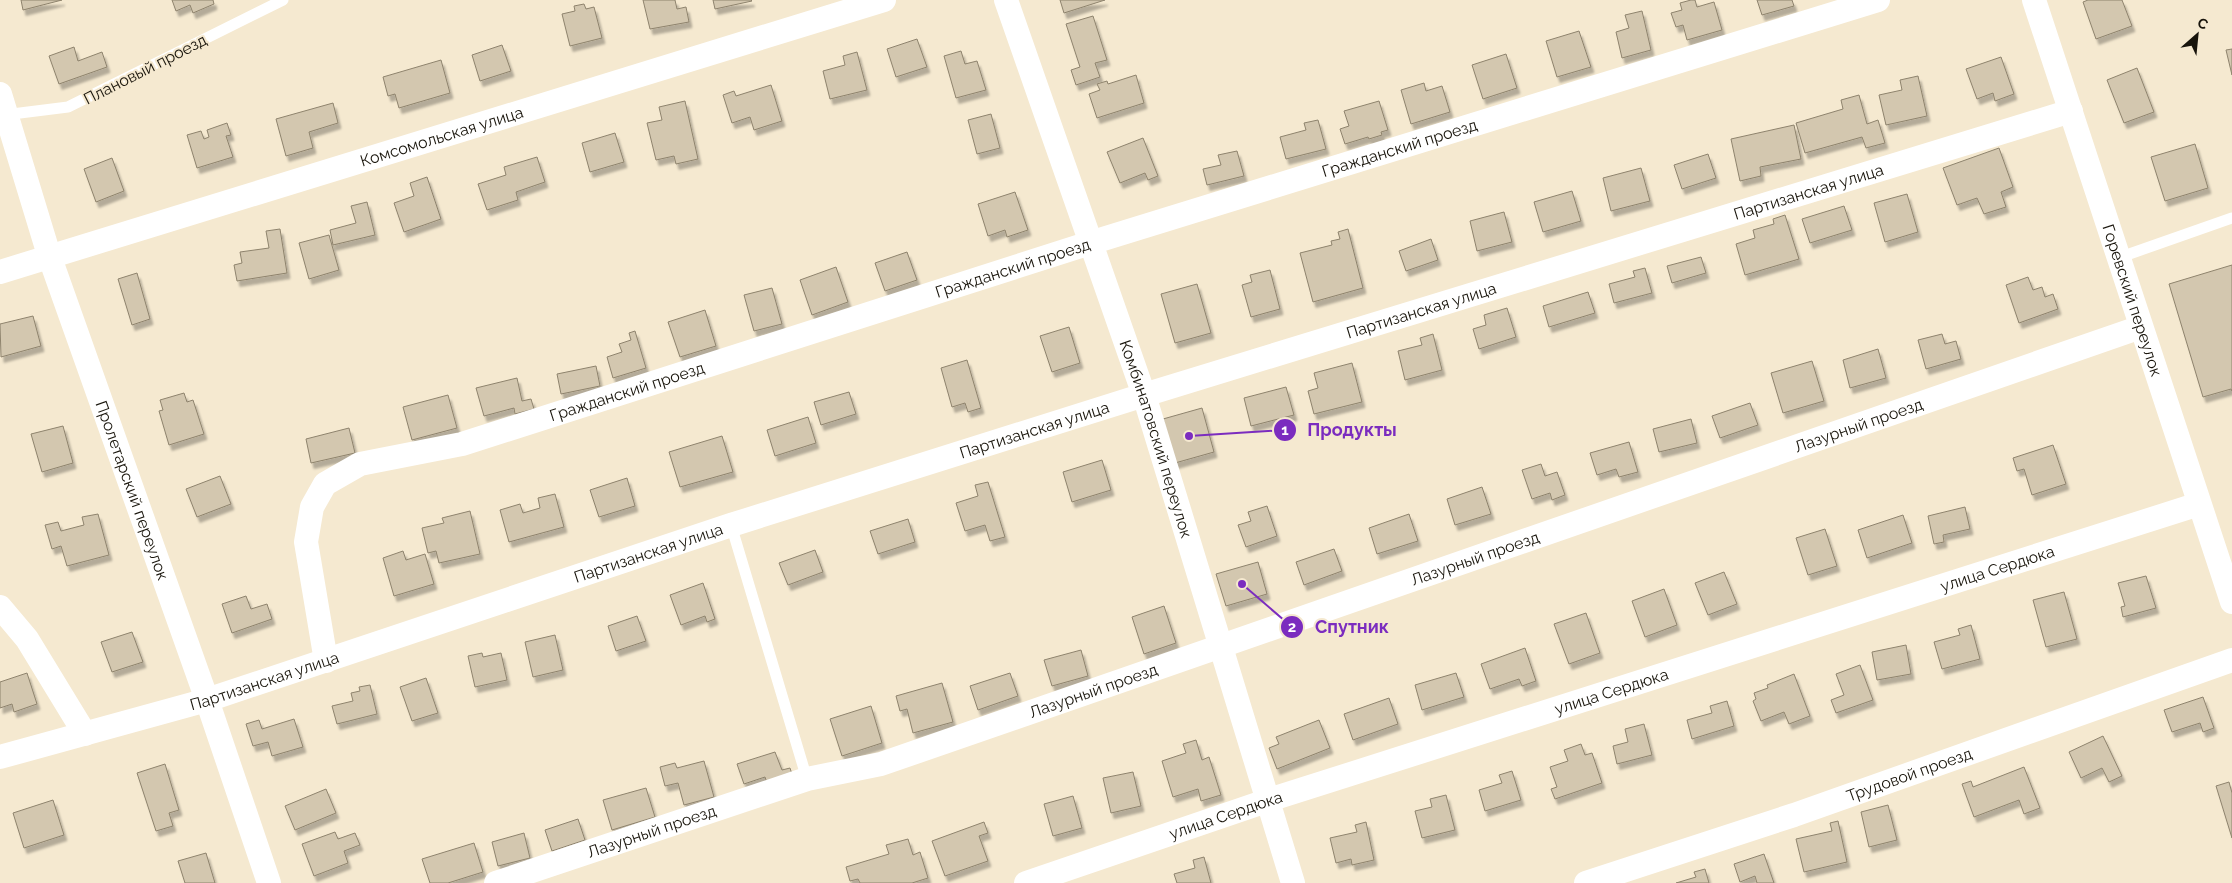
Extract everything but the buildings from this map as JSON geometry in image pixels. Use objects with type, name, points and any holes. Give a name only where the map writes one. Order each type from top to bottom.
[{"type":"street","name":"Комсомольская улица","points":[[0,272],[49,255],[884,0]]},
{"type":"street","name":"Комбинатовский переулок","points":[[1006,0],[1144,395],[1222,645],[1293,883]]},
{"type":"street","name":"Гражданский проезд","points":[[326,661],[306,542],[312,507],[324,484],[360,464],[462,444],[1090,243],[1878,0]]},
{"type":"street","name":"Горевский переулок","points":[[2034,0],[2232,602]]},
{"type":"street","name":"Пролетарский переулок","points":[[2,108],[49,255],[207,700],[269,883]]},
{"type":"street","name":"Партизанская улица","points":[[0,757],[207,700],[732,525],[1144,395],[2071,111]]},
{"type":"street","name":"Лазурный проезд","points":[[496,883],[806,779],[881,764],[2141,327]]},
{"type":"street","name":"улица Сердюка","points":[[1026,883],[1269,800],[2199,504]]},
{"type":"street","points":[[0,607],[27,639],[85,734]]},
{"type":"street","name":"Трудовой проезд","points":[[1586,883],[1794,815],[2232,660]]},
{"type":"lane","name":"Плановый проезд","points":[[2,108],[68,107],[284,0]]},
{"type":"lane","points":[[2118,258],[2232,218]]},
{"type":"lane","points":[[732,525],[806,779]]},
{"type":"place","name":"Продукты","points":[[1189,436]]},
{"type":"place","name":"Спутник","points":[[1242,584]]}]
